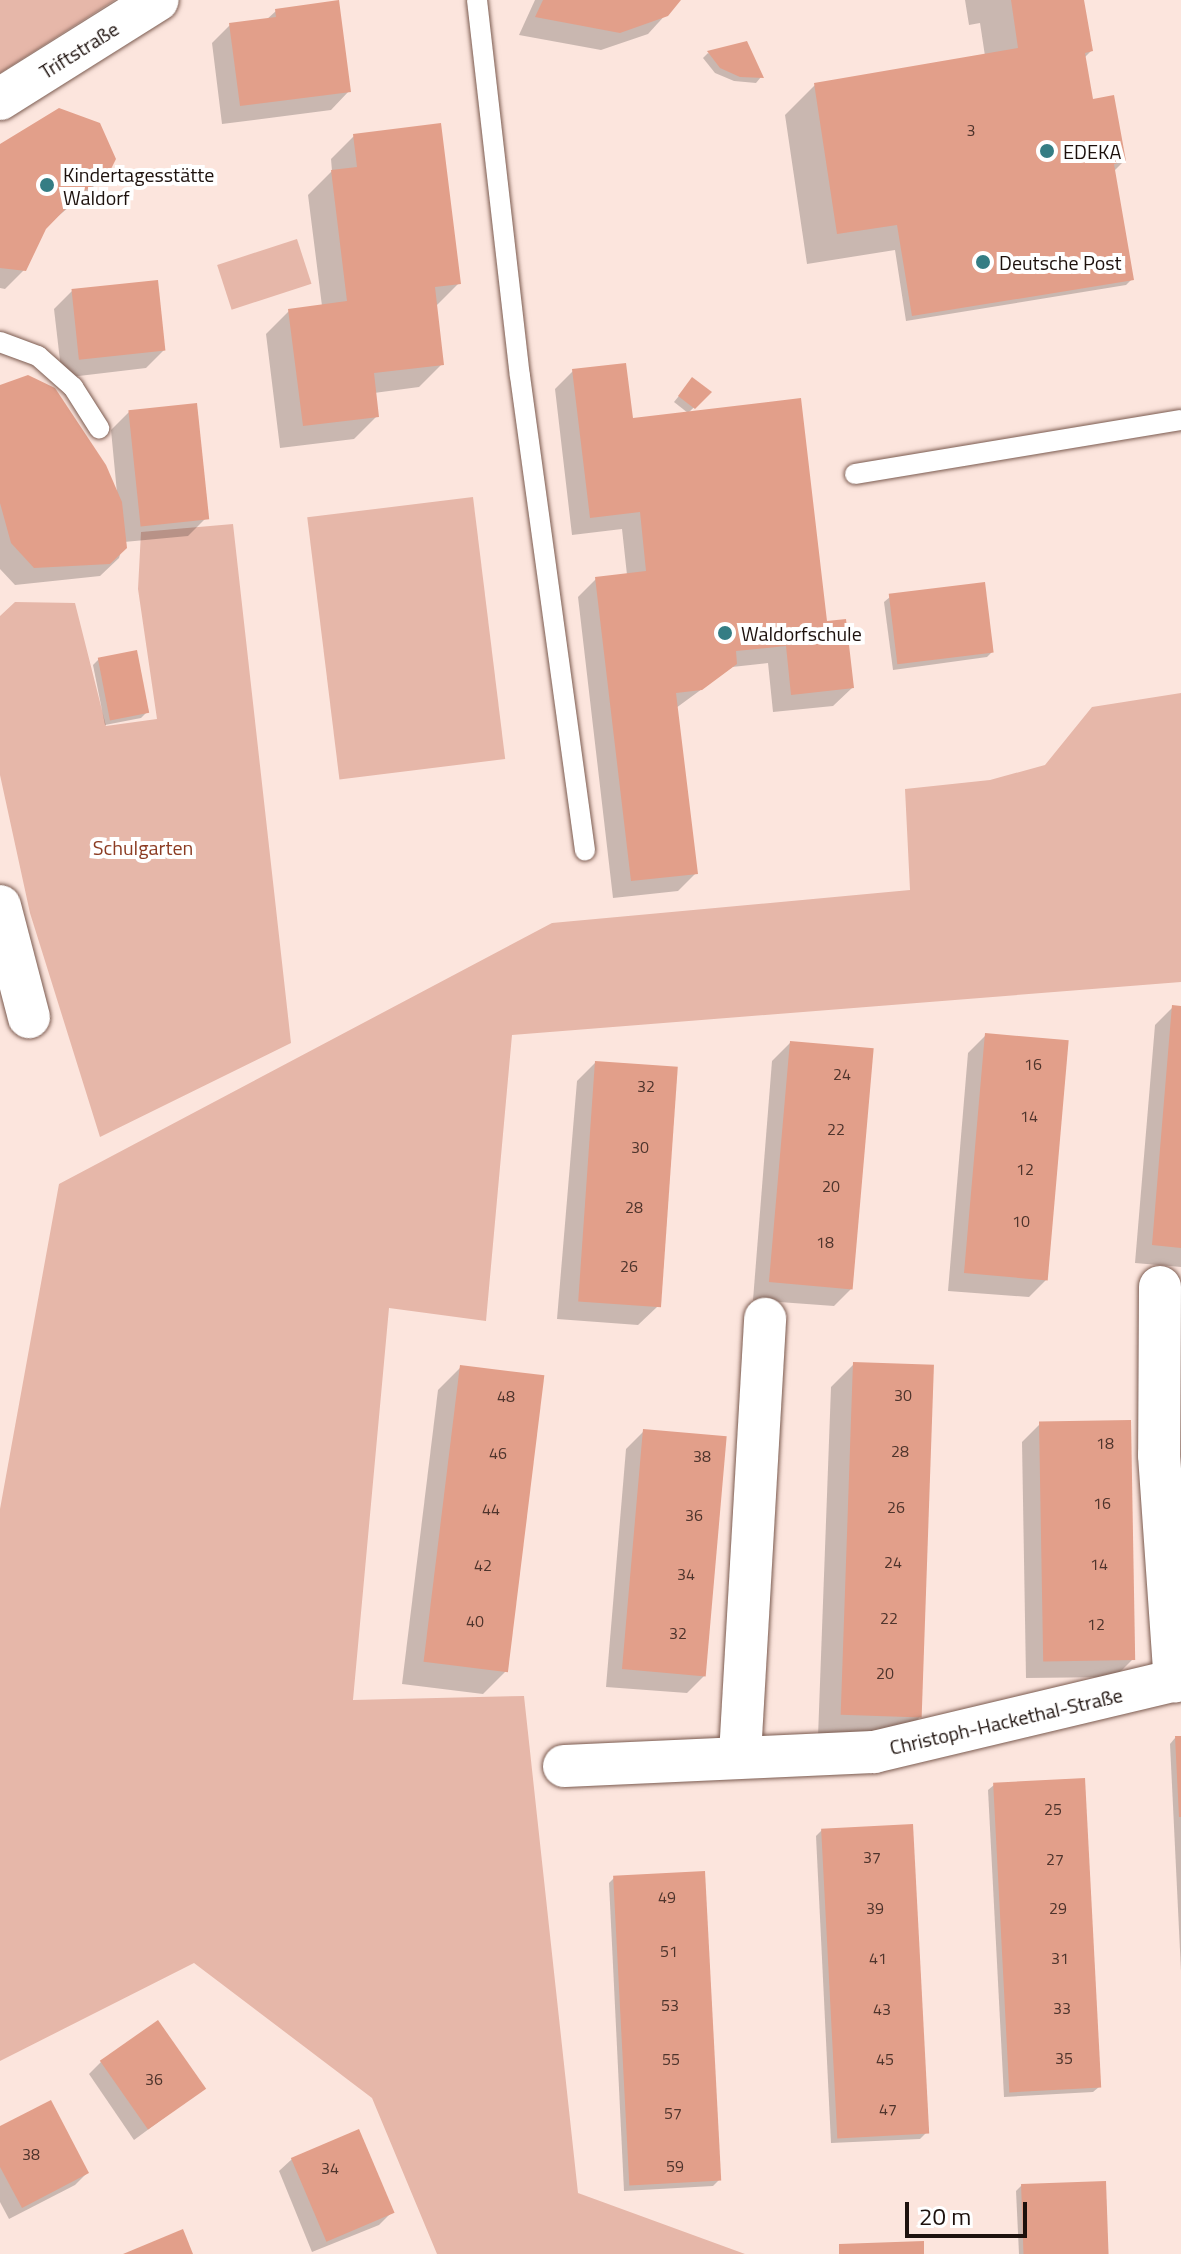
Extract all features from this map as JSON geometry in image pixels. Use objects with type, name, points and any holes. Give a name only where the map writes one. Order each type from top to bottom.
[{"type":"street","name":"Triftstraße","points":[[0,99],[158,0]]},
{"type":"street","points":[[0,906],[29,1017]]},
{"type":"street","name":"Christoph-Hackethal-Straße","points":[[564,1766],[740,1755],[874,1752],[1178,1680],[1159,1455],[1160,1287]]},
{"type":"street","points":[[740,1755],[765,1319]]},
{"type":"lane","points":[[477,0],[520,376],[585,851]]},
{"type":"lane","points":[[0,342],[38,356],[73,387],[99,428]]},
{"type":"lane","points":[[855,474],[1181,420]]},
{"type":"green space","points":[[0,0],[115,0],[0,73]]},
{"type":"green space","points":[[297,239],[312,284],[232,310],[217,265]]},
{"type":"green space","points":[[473,497],[505,759],[339,779],[307,517]]},
{"type":"green space","name":"Schulgarten","points":[[233,524],[291,1043],[100,1137],[30,913],[0,775],[0,616],[15,602],[75,603],[106,726],[157,719],[138,589],[141,532]]},
{"type":"green space","points":[[1181,693],[1181,982],[512,1035],[486,1321],[389,1308],[353,1700],[524,1696],[578,2193],[745,2254],[437,2254],[372,2098],[194,1963],[0,2061],[0,1509],[59,1184],[552,923],[910,890],[905,789],[990,780],[1045,765],[1092,707]]},
{"type":"building","points":[[339,0],[351,92],[240,106],[229,23],[276,17],[275,9]]},
{"type":"building","points":[[543,0],[681,0],[668,16],[620,33],[535,17]]},
{"type":"building","points":[[1011,0],[1084,0],[1093,51],[1085,53],[1093,99],[1114,95],[1126,161],[1114,164],[1134,280],[912,316],[897,225],[837,234],[814,83],[1018,48]]},
{"type":"building","points":[[747,41],[764,78],[740,77],[720,68],[707,51]]},
{"type":"building","name":"Kindertagesstätte Waldorf","points":[[59,108],[100,123],[116,159],[107,177],[81,193],[46,229],[26,271],[0,268],[0,144]]},
{"type":"building","points":[[441,123],[461,284],[435,287],[444,365],[374,373],[379,417],[303,426],[288,309],[347,301],[331,170],[357,167],[353,134]]},
{"type":"building","points":[[158,280],[165,351],[79,360],[71,289]]},
{"type":"building","name":"Waldorfschule","points":[[626,363],[633,418],[801,398],[827,621],[846,619],[854,688],[791,695],[786,646],[736,651],[737,664],[702,690],[676,693],[698,874],[631,881],[595,577],[646,571],[640,512],[590,518],[572,369]]},
{"type":"building","points":[[28,375],[55,388],[106,465],[122,502],[127,548],[110,564],[34,568],[11,543],[0,503],[0,385]]},
{"type":"building","points":[[692,377],[712,392],[695,409],[678,396]]},
{"type":"building","points":[[197,403],[209,519],[141,527],[128,410]]},
{"type":"building","points":[[985,582],[994,652],[897,664],[889,594]]},
{"type":"building","points":[[137,650],[149,713],[110,720],[98,658]]},
{"type":"building","points":[[1172,1005],[1181,1006],[1181,1248],[1152,1245]]},
{"type":"building","points":[[985,1033],[1069,1040],[1048,1280],[964,1273]]},
{"type":"building","points":[[790,1041],[874,1048],[853,1289],[769,1282]]},
{"type":"building","points":[[595,1061],[678,1067],[661,1307],[578,1301]]},
{"type":"building","points":[[853,1362],[934,1365],[922,1718],[841,1715]]},
{"type":"building","points":[[460,1365],[544,1375],[508,1672],[424,1662]]},
{"type":"building","points":[[1131,1420],[1135,1660],[1043,1662],[1039,1422]]},
{"type":"building","points":[[643,1429],[727,1436],[706,1676],[622,1669]]},
{"type":"building","points":[[1175,1736],[1181,1736],[1181,1817],[1179,1817]]},
{"type":"building","points":[[1085,1778],[1101,2088],[1009,2092],[993,1783]]},
{"type":"building","points":[[913,1824],[929,2134],[837,2138],[821,1829]]},
{"type":"building","points":[[705,1871],[721,2181],[629,2185],[613,1876]]},
{"type":"building","points":[[158,2020],[206,2089],[148,2130],[100,2061]]},
{"type":"building","points":[[51,2100],[89,2173],[22,2208],[0,2167],[0,2126]]},
{"type":"building","points":[[359,2129],[395,2213],[326,2242],[291,2158]]},
{"type":"building","points":[[1106,2181],[1109,2254],[1023,2254],[1021,2184]]},
{"type":"building","points":[[183,2229],[193,2254],[123,2254]]},
{"type":"building","points":[[924,2241],[924,2254],[839,2254],[839,2244]]},
{"type":"place","name":"EDEKA","points":[[1047,151]]},
{"type":"place","name":"Kindertagesstätte Waldorf","points":[[47,185]]},
{"type":"place","name":"Deutsche Post","points":[[983,262]]},
{"type":"place","name":"Waldorfschule","points":[[725,633]]}]
